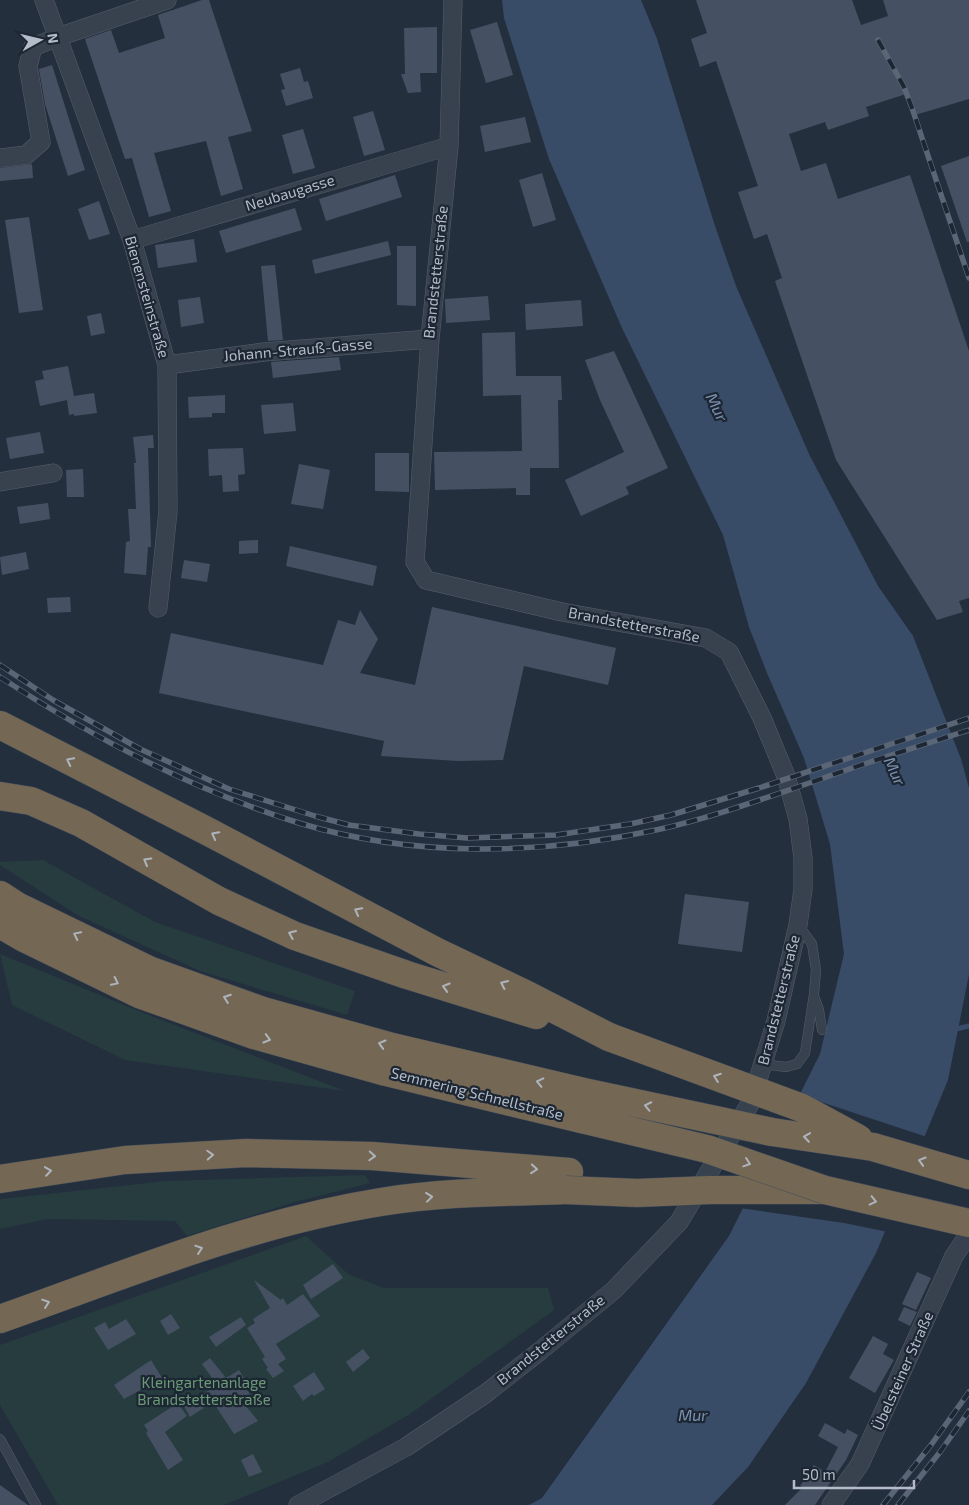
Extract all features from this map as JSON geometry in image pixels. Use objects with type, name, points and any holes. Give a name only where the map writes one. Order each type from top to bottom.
[{"type":"highway","points":[[0,725],[437,952],[609,1037]]},
{"type":"highway","points":[[0,796],[31,802],[81,823],[219,901],[295,936],[407,975],[609,1037],[802,1108],[873,1147]]},
{"type":"highway","name":"Semmering Schnellstraße","points":[[6,908],[24,938],[139,994],[254,1035],[386,1072],[707,1149],[825,1190],[969,1223]]},
{"type":"highway","name":"Semmering Schnellstraße","points":[[6,908],[151,971],[263,1011],[392,1047],[588,1093],[772,1132],[873,1147],[969,1175]]},
{"type":"highway","points":[[0,1179],[124,1160],[246,1153],[372,1156],[568,1181]]},
{"type":"highway","points":[[0,1319],[225,1240],[288,1222],[381,1202],[568,1181],[651,1178],[710,1190],[825,1190]]},
{"type":"street","name":"Bienensteinstraße","points":[[44,0],[132,240],[167,365],[168,511],[158,608]]},
{"type":"street","points":[[0,158],[26,155],[41,142],[28,66],[33,47],[166,0]]},
{"type":"street","name":"Brandstetterstraße","points":[[298,1505],[406,1447],[452,1417],[540,1351],[614,1290],[679,1222],[751,1102],[776,1021],[798,925],[803,888],[803,858],[798,819],[786,776],[772,740],[729,652],[706,638],[562,612],[426,580],[415,562],[430,339],[449,146],[454,0]]},
{"type":"street","name":"Neubaugasse","points":[[132,240],[449,146]]},
{"type":"street","name":"Johann-Strauß-Gasse","points":[[167,365],[264,352],[430,339]]},
{"type":"street","points":[[0,482],[53,473]]},
{"type":"street","name":"Übelsteiner Straße","points":[[831,1505],[860,1464],[954,1256],[969,1234]]},
{"type":"lane","points":[[763,1064],[786,1067],[797,1064],[805,1053],[816,970],[812,944],[798,925]]},
{"type":"lane","points":[[814,994],[822,1030]]},
{"type":"lane","points":[[0,1439],[36,1505]]},
{"type":"green space","points":[[43,860],[155,922],[355,991],[347,1015],[200,971],[79,916],[0,865],[0,862]]},
{"type":"green space","points":[[0,954],[151,1016],[345,1091],[125,1060],[12,1005]]},
{"type":"green space","points":[[365,1175],[370,1183],[295,1202],[187,1236],[175,1221],[48,1219],[0,1229],[0,1200],[2,1199],[166,1181]]},
{"type":"green space","name":"Kleingartenanlage Brandstetterstraße","points":[[306,1236],[348,1274],[384,1288],[548,1288],[554,1310],[410,1414],[328,1462],[224,1505],[58,1505],[0,1405],[0,1345]]},
{"type":"water","name":"Mur","points":[[502,0],[641,0],[657,39],[715,226],[736,286],[809,454],[878,586],[913,636],[961,759],[969,788],[969,974],[948,1080],[876,1253],[806,1383],[748,1467],[712,1505],[529,1505],[542,1498],[729,1236],[820,1054],[844,954],[830,844],[804,758],[749,627],[723,535],[622,328],[549,159],[504,18]]},
{"type":"pier","points":[[797,1094],[927,1137],[888,1232],[844,1223],[740,1208]]},
{"type":"building","points":[[202,0],[209,0],[252,131],[228,137],[243,189],[221,196],[206,141],[154,153],[171,211],[149,217],[132,158],[125,159],[85,39],[111,30],[119,53],[165,38],[158,15]]},
{"type":"building","points":[[696,0],[852,0],[861,25],[888,16],[883,0],[969,0],[969,99],[915,115],[909,93],[866,107],[869,116],[828,130],[825,122],[789,134],[801,171],[826,163],[838,199],[910,175],[969,351],[969,598],[959,601],[963,612],[937,620],[836,460],[775,281],[782,278],[767,234],[754,239],[738,192],[758,186],[716,61],[700,67],[691,39],[707,33]]},
{"type":"building","points":[[497,22],[513,75],[486,83],[470,30]]},
{"type":"building","points":[[437,27],[437,73],[420,73],[421,92],[408,93],[401,74],[405,74],[404,28]]},
{"type":"building","points":[[52,65],[85,170],[68,176],[45,104],[39,69]]},
{"type":"building","points":[[300,68],[304,82],[308,81],[313,98],[286,106],[281,90],[285,89],[280,74]]},
{"type":"building","points":[[373,111],[385,150],[364,156],[353,117]]},
{"type":"building","points":[[525,117],[531,142],[485,152],[480,126]]},
{"type":"building","points":[[303,129],[315,168],[293,174],[282,135]]},
{"type":"building","points":[[969,156],[969,242],[967,242],[941,166]]},
{"type":"building","points":[[32,164],[33,178],[0,181],[0,168]]},
{"type":"building","points":[[542,173],[556,220],[533,227],[519,180]]},
{"type":"building","points":[[395,175],[402,197],[326,221],[319,199]]},
{"type":"building","points":[[99,201],[110,234],[89,240],[78,209]]},
{"type":"building","points":[[295,208],[302,230],[226,253],[219,231]]},
{"type":"building","points":[[29,217],[43,310],[19,313],[5,220]]},
{"type":"building","points":[[194,239],[197,262],[158,268],[155,245]]},
{"type":"building","points":[[388,241],[391,255],[315,274],[312,260]]},
{"type":"building","points":[[397,246],[416,246],[416,306],[397,305]]},
{"type":"building","points":[[275,265],[283,340],[268,341],[261,266]]},
{"type":"building","points":[[488,296],[490,320],[446,323],[445,299]]},
{"type":"building","points":[[200,297],[204,323],[181,327],[178,300]]},
{"type":"building","points":[[581,300],[583,326],[526,330],[525,304]]},
{"type":"building","points":[[101,313],[105,333],[91,336],[87,316]]},
{"type":"building","points":[[515,332],[516,376],[561,376],[562,400],[558,400],[559,468],[530,468],[530,495],[516,495],[516,488],[435,490],[434,452],[522,451],[521,395],[483,396],[482,333]]},
{"type":"building","points":[[614,351],[668,468],[626,487],[629,494],[581,516],[565,480],[624,452],[600,400],[585,360]]},
{"type":"building","points":[[339,357],[341,370],[273,378],[271,362]]},
{"type":"building","points":[[68,366],[74,396],[94,393],[97,413],[69,415],[67,400],[40,406],[35,381],[44,379],[42,371]]},
{"type":"building","points":[[225,395],[225,413],[212,413],[212,417],[189,418],[188,397]]},
{"type":"building","points":[[293,403],[296,431],[264,434],[261,405]]},
{"type":"building","points":[[40,432],[44,453],[10,459],[6,438]]},
{"type":"building","points":[[153,435],[154,448],[148,448],[151,547],[148,547],[146,575],[124,573],[126,542],[130,541],[128,509],[136,509],[134,463],[136,463],[133,437]]},
{"type":"building","points":[[243,448],[245,474],[238,475],[239,491],[223,492],[222,475],[209,476],[208,449]]},
{"type":"building","points":[[375,453],[409,453],[409,492],[375,491]]},
{"type":"building","points":[[299,464],[330,470],[323,509],[291,504]]},
{"type":"building","points":[[83,469],[84,497],[67,497],[66,470]]},
{"type":"building","points":[[48,503],[50,519],[20,524],[17,507]]},
{"type":"building","points":[[258,540],[258,553],[239,554],[239,541]]},
{"type":"building","points":[[290,546],[377,566],[373,586],[286,566]]},
{"type":"building","points":[[26,552],[29,569],[2,575],[0,557]]},
{"type":"building","points":[[184,560],[210,564],[207,582],[181,578]]},
{"type":"building","points":[[70,597],[71,612],[48,613],[47,598]]},
{"type":"building","points":[[432,607],[616,648],[608,685],[524,666],[503,760],[458,761],[381,756],[384,741],[159,693],[171,633],[323,665],[338,620],[355,625],[360,610],[378,639],[360,673],[415,685]]},
{"type":"building","points":[[685,894],[749,902],[742,952],[678,944]]},
{"type":"building","points":[[333,1264],[343,1278],[311,1299],[303,1285]]},
{"type":"building","points":[[917,1272],[931,1278],[916,1310],[902,1304]]},
{"type":"building","points":[[254,1280],[281,1300],[283,1298],[287,1305],[303,1294],[320,1316],[276,1344],[286,1359],[278,1364],[284,1371],[273,1378],[266,1369],[268,1368],[262,1359],[265,1357],[247,1328],[255,1323],[253,1319],[270,1308]]},
{"type":"building","points":[[904,1307],[917,1312],[910,1326],[898,1320]]},
{"type":"building","points":[[171,1314],[180,1328],[168,1335],[160,1321]]},
{"type":"building","points":[[241,1317],[246,1325],[216,1347],[209,1337]]},
{"type":"building","points":[[126,1319],[136,1334],[108,1350],[94,1328],[105,1322],[109,1329]]},
{"type":"building","points":[[873,1336],[888,1344],[883,1354],[894,1360],[875,1393],[849,1378]]},
{"type":"building","points":[[363,1349],[370,1358],[353,1372],[346,1362]]},
{"type":"building","points":[[210,1358],[226,1378],[239,1370],[250,1388],[247,1390],[250,1394],[241,1400],[258,1421],[234,1434],[213,1402],[190,1417],[184,1406],[217,1385],[202,1364]]},
{"type":"building","points":[[151,1360],[162,1378],[124,1399],[114,1385]]},
{"type":"building","points":[[314,1372],[325,1389],[314,1396],[312,1394],[303,1401],[293,1386]]},
{"type":"building","points":[[178,1403],[187,1416],[165,1432],[183,1460],[168,1470],[146,1433],[148,1431],[144,1425]]},
{"type":"building","points":[[825,1423],[845,1434],[847,1429],[858,1435],[846,1460],[815,1505],[785,1505],[803,1487],[800,1486],[814,1465],[825,1472],[838,1447],[818,1436]]},
{"type":"building","points":[[253,1454],[262,1472],[249,1477],[241,1460]]},
{"type":"building","points":[[0,1485],[28,1505],[0,1505]]},
{"type":"waterway","points":[[952,1030],[969,1026]]},
{"type":"railway","points":[[878,40],[904,87],[969,278]]},
{"type":"railway","points":[[0,665],[53,700],[140,749],[229,789],[349,825],[467,838],[556,835],[630,824],[671,815],[759,788],[969,718]]},
{"type":"railway","points":[[0,677],[71,721],[108,741],[221,795],[299,823],[343,834],[387,842],[432,847],[522,848],[612,838],[656,830],[738,807],[969,730]]},
{"type":"railway","points":[[883,1505],[931,1445],[969,1392]]},
{"type":"railway","points":[[898,1505],[940,1452],[969,1411]]}]
